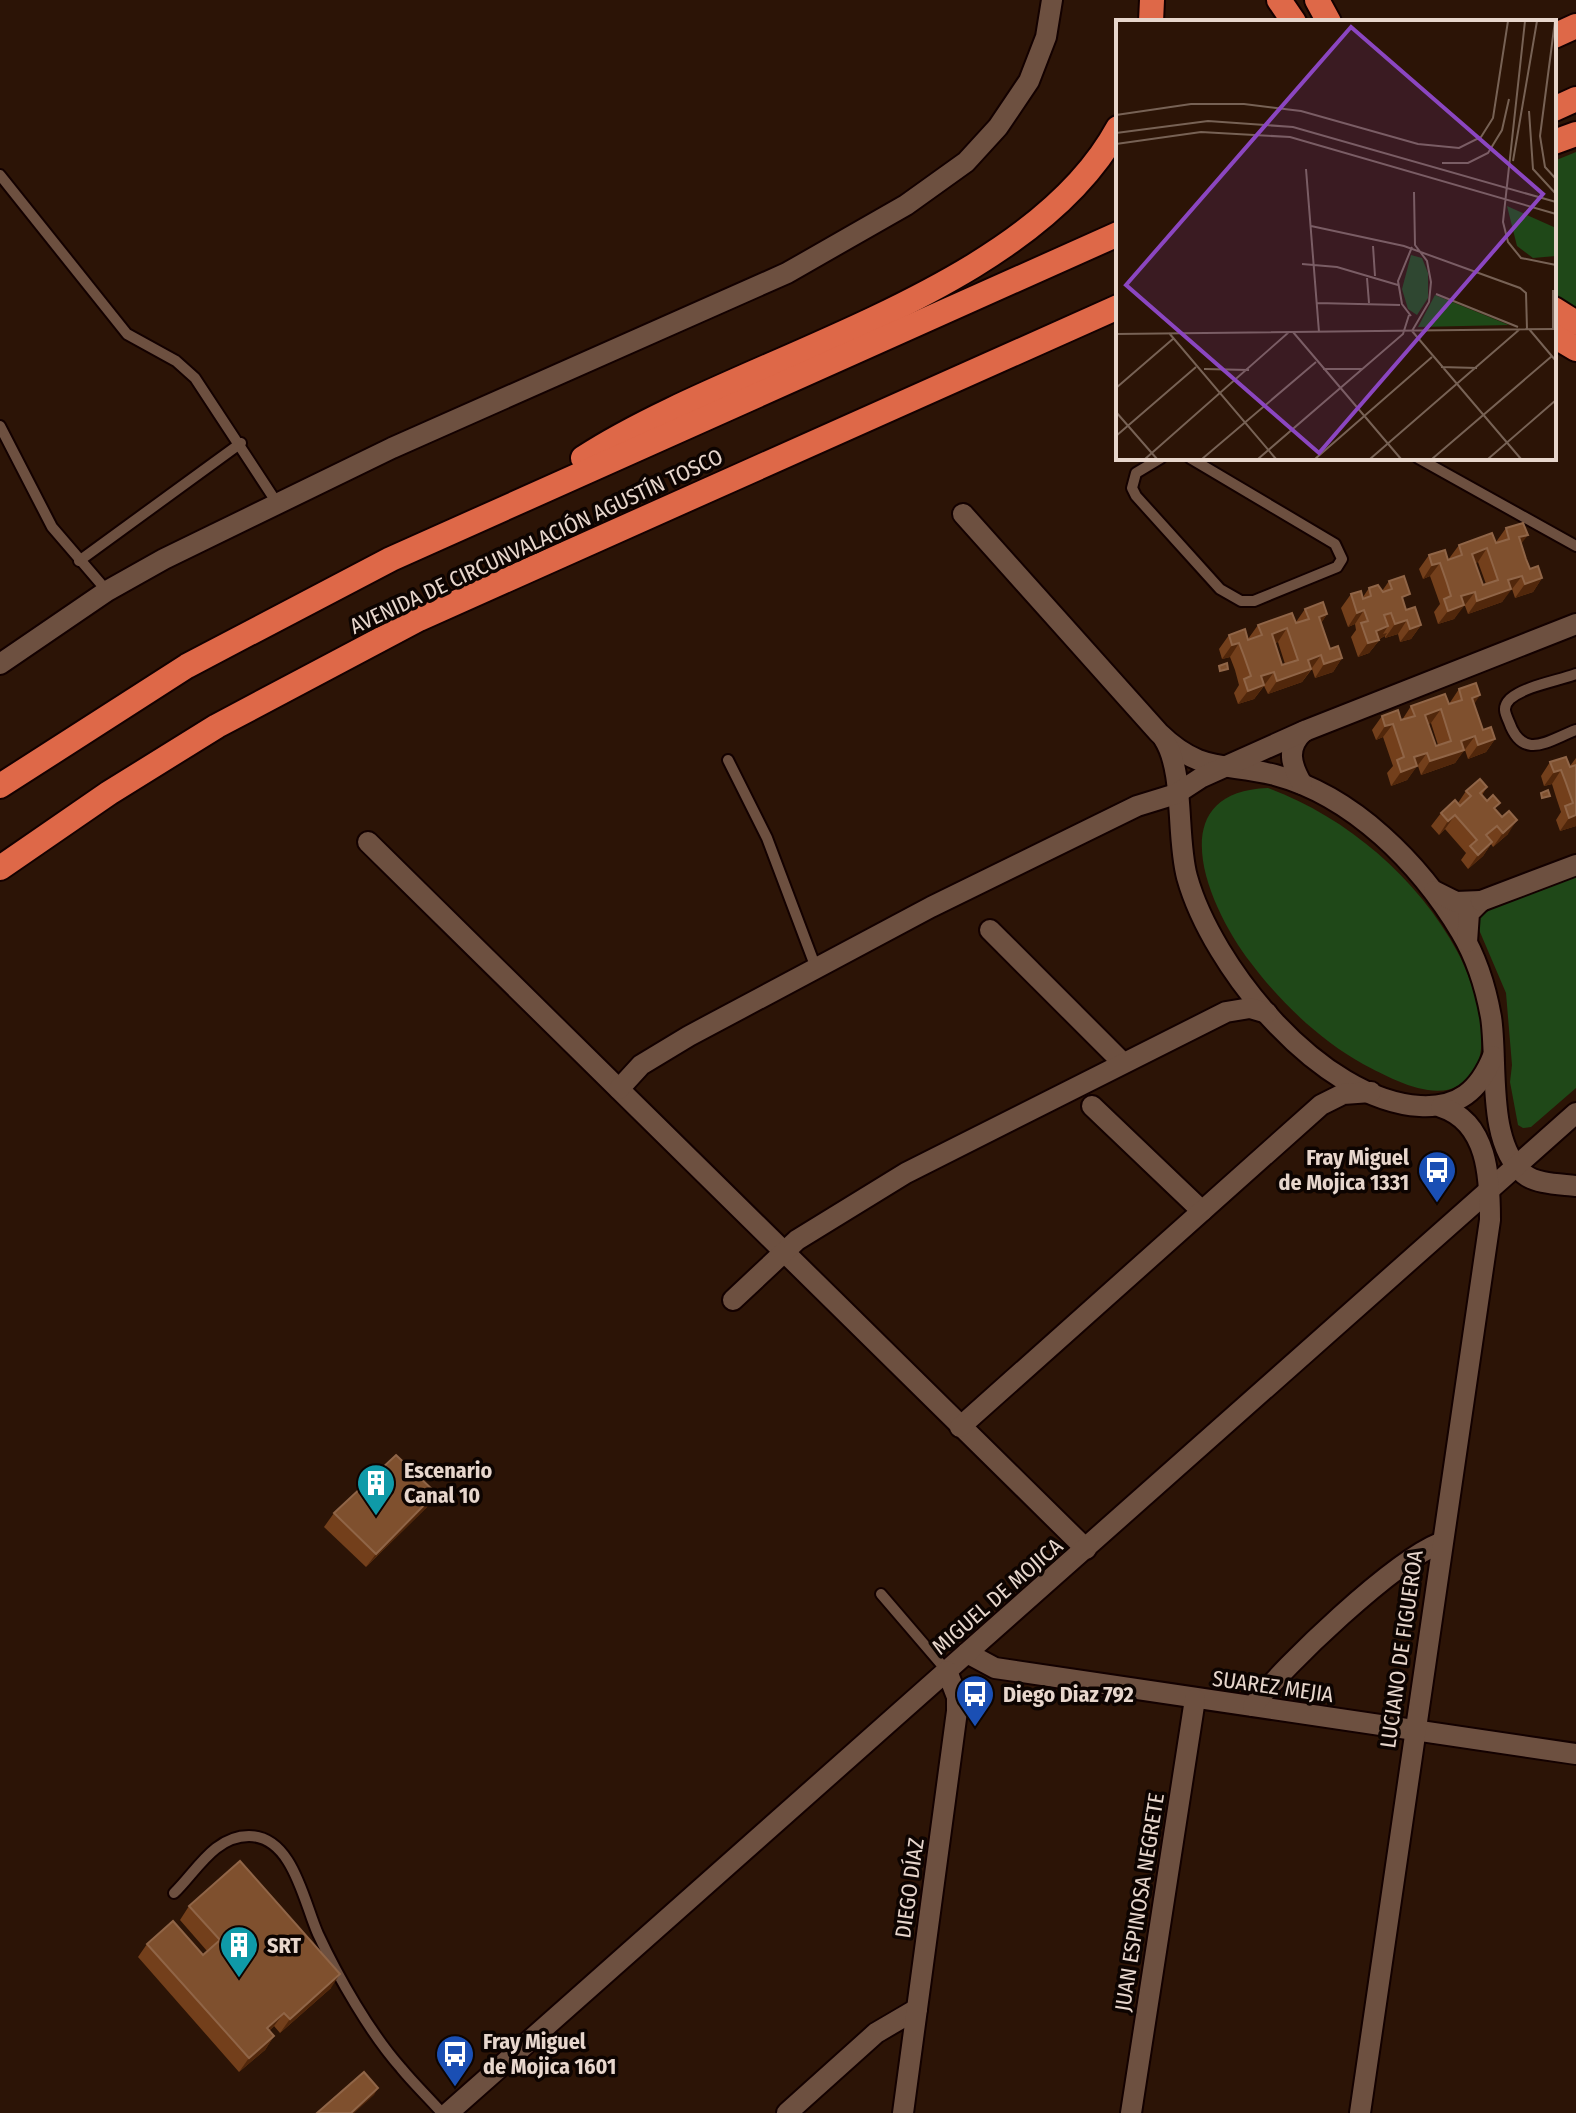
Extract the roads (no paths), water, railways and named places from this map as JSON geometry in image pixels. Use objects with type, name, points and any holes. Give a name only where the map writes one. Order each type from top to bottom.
[{"type":"highway","points":[[1151,20],[1152,0]]},
{"type":"highway","points":[[1279,0],[1293,20]]},
{"type":"highway","points":[[1317,0],[1328,20]]},
{"type":"highway","points":[[1556,35],[1576,26]]},
{"type":"highway","points":[[1556,108],[1576,99]]},
{"type":"highway","points":[[518,500],[629,428],[866,322],[979,260],[1059,200],[1099,157],[1116,131]]},
{"type":"highway","points":[[1556,141],[1576,134]]},
{"type":"highway","name":"AVENIDA DE CIRCUNVALACIÓN AGUSTÍN TOSCO","points":[[0,786],[132,700],[244,634],[518,500],[1116,235]]},
{"type":"highway","name":"AVENIDA DE CIRCUNVALACIÓN AGUSTÍN TOSCO","points":[[0,868],[109,793],[206,733],[406,625],[1116,308]]},
{"type":"highway","points":[[1556,310],[1576,323]]},
{"type":"highway","points":[[1556,337],[1576,349]]},
{"type":"street","points":[[0,664],[107,591],[277,503],[406,442],[787,273],[906,205],[966,162],[998,127],[1029,81],[1046,37],[1052,0]]},
{"type":"street","points":[[963,514],[1159,733],[1185,756],[1302,784],[1371,828],[1410,863],[1432,889],[1467,942],[1491,1017],[1502,1132],[1507,1154],[1526,1176],[1576,1186]]},
{"type":"street","points":[[619,1089],[631,1075],[655,1057],[816,968],[1137,806],[1176,794],[1202,777],[1307,730],[1576,624]]},
{"type":"street","points":[[1302,784],[1291,760],[1292,747],[1307,730]]},
{"type":"street","points":[[1159,733],[1171,752],[1179,832],[1193,895],[1234,970],[1267,1013],[1314,1057],[1372,1092],[1416,1106],[1441,1107],[1462,1100],[1473,1090],[1494,1054]]},
{"type":"street","points":[[1137,806],[1162,811],[1179,832]]},
{"type":"street","points":[[368,842],[1086,1549]]},
{"type":"street","points":[[1432,889],[1456,902],[1481,901],[1576,865]]},
{"type":"street","points":[[1467,942],[1469,913],[1481,901]]},
{"type":"street","points":[[990,930],[1122,1062]]},
{"type":"street","points":[[1226,1012],[1238,987],[1234,970]]},
{"type":"street","points":[[733,1300],[811,1230],[906,1173],[1226,1012],[1250,1008],[1267,1013]]},
{"type":"street","points":[[1314,1057],[1329,1084],[1328,1094],[1321,1105]]},
{"type":"street","points":[[960,1427],[1321,1105],[1343,1094],[1372,1092]]},
{"type":"street","points":[[1092,1106],[1202,1211]]},
{"type":"street","name":"LUCIANO DE FIGUEROA","points":[[1360,2113],[1440,1543],[1489,1229],[1489,1191],[1478,1137],[1461,1116],[1441,1107]]},
{"type":"street","name":"MIGUEL DE MOJICA","points":[[445,2113],[1576,1113]]},
{"type":"street","points":[[1253,1706],[1278,1676],[1406,1561],[1440,1543]]},
{"type":"street","name":"SUAREZ MEJIA","points":[[967,1653],[995,1668],[1576,1754]]},
{"type":"street","name":"DIEGO DÍAZ","points":[[903,2113],[957,1711],[957,1697],[947,1671]]},
{"type":"street","name":"JUAN ESPINOSA NEGRETE","points":[[1131,2113],[1195,1699]]},
{"type":"street","points":[[787,2113],[876,2033],[917,2009]]},
{"type":"lane","points":[[0,175],[127,334],[176,361],[195,378],[241,443],[277,503]]},
{"type":"lane","points":[[0,426],[52,527],[107,591]]},
{"type":"lane","points":[[79,561],[241,443]]},
{"type":"lane","points":[[1158,460],[1136,473],[1132,488],[1136,496],[1220,589],[1231,597],[1254,601],[1337,567],[1342,559],[1335,544],[1193,460]]},
{"type":"lane","points":[[1422,460],[1576,546]]},
{"type":"lane","points":[[1576,674],[1516,695],[1506,705],[1504,712],[1514,737],[1523,744],[1534,745],[1576,730]]},
{"type":"lane","points":[[728,760],[767,838],[816,968]]},
{"type":"lane","points":[[881,1594],[947,1671]]},
{"type":"lane","points":[[174,1893],[220,1845],[250,1835],[265,1839],[289,1862],[319,1935],[385,2046],[445,2113]]},
{"type":"place","name":"Fray Miguel de Mojica 1331","points":[[1437,1204]]},
{"type":"place","name":"Escenario Canal 10","points":[[376,1517]]},
{"type":"place","name":"Diego Diaz 792","points":[[975,1728]]},
{"type":"place","name":"SRT","points":[[239,1979]]},
{"type":"place","name":"Fray Miguel de Mojica 1601","points":[[455,2088]]}]
